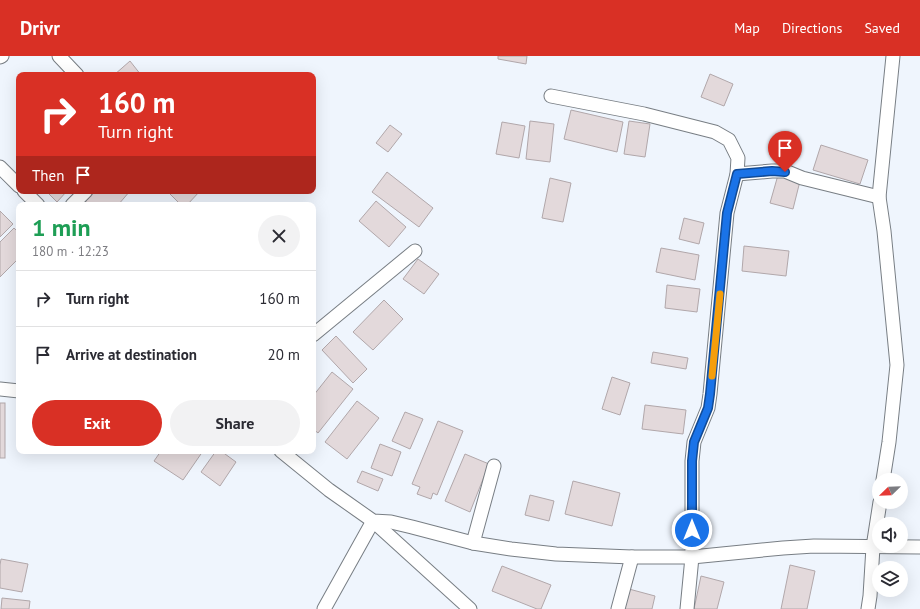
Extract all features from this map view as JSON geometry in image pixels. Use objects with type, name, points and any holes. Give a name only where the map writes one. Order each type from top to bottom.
[{"type":"street","points":[[59,56],[74,72]]},
{"type":"street","points":[[884,473],[897,365],[884,231],[879,197],[893,56]]},
{"type":"street","points":[[551,96],[644,114],[715,132],[729,140],[738,158],[737,174],[727,213],[708,408],[694,442],[692,461],[692,557],[687,609]]},
{"type":"street","points":[[0,167],[16,183]]},
{"type":"street","points":[[737,174],[772,171],[785,172],[802,178],[879,197]]},
{"type":"street","points":[[27,194],[35,202]]},
{"type":"street","points":[[75,202],[83,194]]},
{"type":"street","points":[[316,330],[415,251]]},
{"type":"street","points":[[0,389],[16,391]]},
{"type":"street","points":[[285,454],[329,490],[373,521],[470,609]]},
{"type":"street","points":[[473,543],[494,466]]},
{"type":"street","points":[[373,521],[391,522],[473,543],[556,554],[632,557],[692,557],[814,546],[872,547]]},
{"type":"street","points":[[324,609],[373,521]]},
{"type":"street","points":[[908,547],[920,547]]},
{"type":"street","points":[[868,609],[873,553]]},
{"type":"street","points":[[618,609],[632,557]]},
{"type":"building","points":[[498,56],[527,56],[526,64],[498,59]]},
{"type":"building","points":[[130,61],[139,72],[117,72]]},
{"type":"building","points":[[710,74],[733,84],[724,106],[701,97]]},
{"type":"building","points":[[571,110],[623,122],[617,152],[564,139]]},
{"type":"building","points":[[530,121],[554,124],[550,162],[526,159]]},
{"type":"building","points":[[629,121],[650,124],[645,157],[624,154]]},
{"type":"building","points":[[502,122],[525,126],[519,158],[496,154]]},
{"type":"building","points":[[390,125],[402,134],[388,152],[376,143]]},
{"type":"building","points":[[821,145],[868,160],[860,184],[813,170]]},
{"type":"building","points":[[387,172],[433,208],[419,227],[372,192]]},
{"type":"building","points":[[778,175],[800,181],[793,209],[770,203]]},
{"type":"building","points":[[550,178],[571,183],[563,222],[542,218]]},
{"type":"building","points":[[49,194],[64,194],[57,202]]},
{"type":"building","points":[[91,194],[127,194],[121,202],[85,201]]},
{"type":"building","points":[[170,194],[197,194],[190,202],[178,202]]},
{"type":"building","points":[[376,201],[406,227],[389,247],[359,221]]},
{"type":"building","points":[[0,211],[13,224],[0,237]]},
{"type":"building","points":[[684,218],[704,223],[699,244],[679,239]]},
{"type":"building","points":[[14,228],[16,230],[16,261],[0,277],[0,242]]},
{"type":"building","points":[[744,246],[789,251],[786,276],[742,271]]},
{"type":"building","points":[[661,248],[699,255],[695,280],[656,272]]},
{"type":"building","points":[[418,259],[439,274],[424,294],[403,279]]},
{"type":"building","points":[[667,285],[700,289],[697,312],[665,308]]},
{"type":"building","points":[[384,300],[403,319],[373,350],[353,332]]},
{"type":"building","points":[[336,336],[367,369],[353,383],[322,350]]},
{"type":"building","points":[[653,352],[688,358],[686,369],[651,363]]},
{"type":"building","points":[[332,372],[353,389],[318,433],[316,431],[316,392]]},
{"type":"building","points":[[612,377],[630,383],[620,415],[602,409]]},
{"type":"building","points":[[357,401],[379,418],[347,459],[325,442]]},
{"type":"building","points":[[0,403],[5,403],[5,458],[0,458]]},
{"type":"building","points":[[645,405],[686,410],[683,434],[642,429]]},
{"type":"building","points":[[405,412],[423,419],[410,449],[392,441]]},
{"type":"building","points":[[438,421],[463,431],[437,495],[433,493],[431,499],[417,494],[420,487],[412,484]]},
{"type":"building","points":[[380,444],[401,452],[392,476],[371,468]]},
{"type":"building","points":[[159,454],[201,454],[183,480],[154,461]]},
{"type":"building","points":[[214,454],[225,454],[236,462],[220,486],[201,472]]},
{"type":"building","points":[[465,454],[489,464],[470,512],[445,501]]},
{"type":"building","points":[[362,471],[383,479],[378,491],[357,482]]},
{"type":"building","points":[[573,481],[620,493],[612,526],[565,514]]},
{"type":"building","points":[[530,495],[554,501],[549,521],[525,515]]},
{"type":"building","points":[[1,559],[28,564],[22,592],[0,588]]},
{"type":"building","points":[[790,565],[815,571],[807,609],[781,609]]},
{"type":"building","points":[[502,566],[551,585],[541,609],[537,609],[492,591]]},
{"type":"building","points":[[701,576],[724,582],[717,609],[694,609]]},
{"type":"building","points":[[629,589],[655,596],[652,609],[623,609]]},
{"type":"building","points":[[2,598],[30,601],[29,609],[1,609]]},
{"type":"slow traffic","points":[[712,376],[720,294]]},
{"type":"route","points":[[692,530],[692,461],[694,442],[708,408],[727,213],[730,200],[737,174],[772,171],[785,172]]}]
